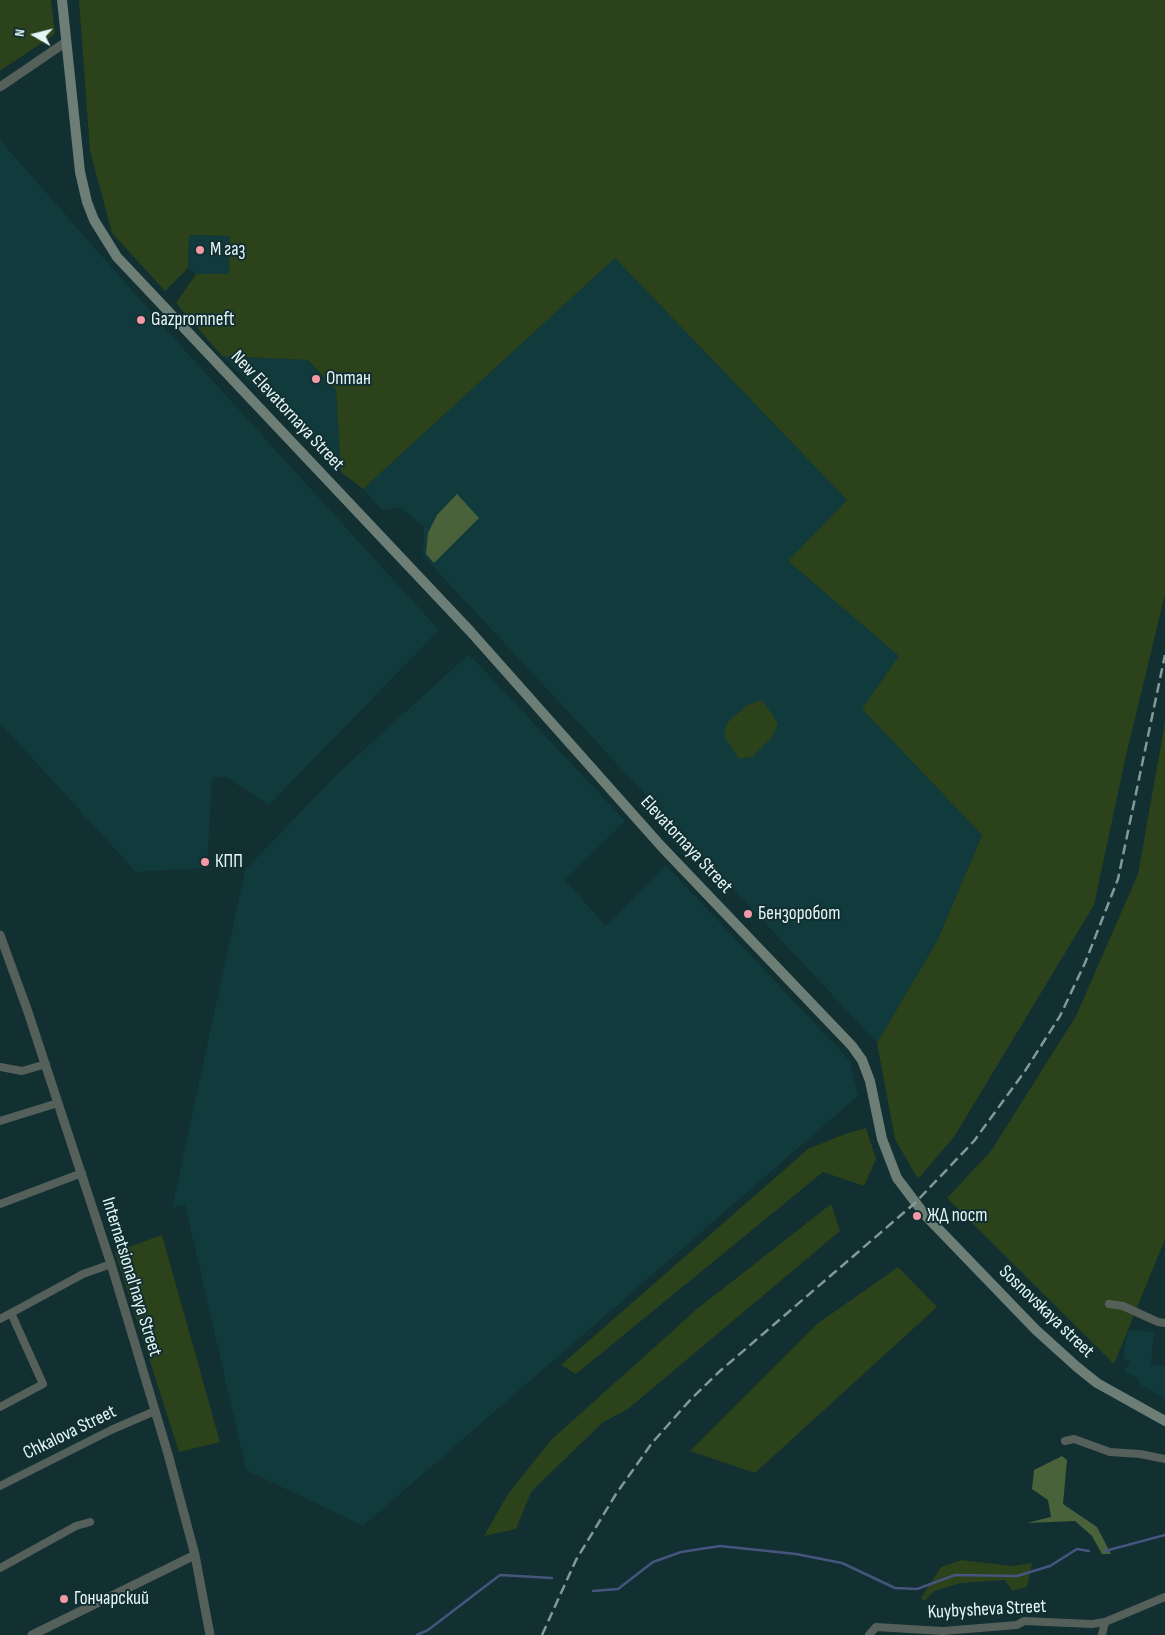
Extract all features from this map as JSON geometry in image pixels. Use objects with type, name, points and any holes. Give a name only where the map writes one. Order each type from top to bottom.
[{"type":"main road","name":"New Elevatornaya Street","points":[[62,0],[80,172],[87,202],[102,235],[134,274],[470,631]]},
{"type":"main road","name":"Elevatornaya Street","points":[[470,631],[662,846],[852,1046],[862,1060],[870,1081],[888,1158],[897,1178],[917,1206]]},
{"type":"main road","name":"Sosnovskaya street","points":[[917,1206],[1024,1318],[1077,1367],[1097,1383],[1165,1421]]},
{"type":"street","points":[[0,87],[66,42]]},
{"type":"street","name":"Internatsional'naya Street","points":[[0,937],[46,1064],[111,1264],[155,1411],[195,1555],[210,1635]]},
{"type":"street","points":[[0,1067],[22,1071],[46,1064]]},
{"type":"street","points":[[0,1121],[58,1103]]},
{"type":"street","points":[[0,1204],[82,1173]]},
{"type":"street","points":[[0,1320],[83,1274],[111,1264]]},
{"type":"street","points":[[1109,1304],[1123,1306],[1158,1322],[1165,1323]]},
{"type":"street","points":[[0,1407],[43,1384],[11,1313]]},
{"type":"street","name":"Chkalova Street","points":[[0,1486],[110,1430],[155,1411]]},
{"type":"street","points":[[1065,1441],[1074,1439],[1110,1452],[1165,1459]]},
{"type":"street","points":[[0,1568],[76,1526],[90,1522]]},
{"type":"street","points":[[32,1635],[195,1555]]},
{"type":"street","name":"Kuybysheva Street","points":[[869,1635],[876,1627],[943,1631],[1018,1625],[1024,1621],[1092,1624],[1104,1622],[1165,1597]]},
{"type":"street","points":[[1102,1635],[1104,1622]]},
{"type":"street","points":[[1014,1635],[1018,1625]]},
{"type":"street","points":[[1000,1626],[1007,1635]]},
{"type":"shaded area","points":[[0,140],[173,337],[439,630],[269,805],[228,777],[212,777],[207,868],[136,872],[0,723]]},
{"type":"shaded area","points":[[189,235],[230,236],[229,274],[196,274],[188,268]]},
{"type":"shaded area","points":[[615,258],[847,500],[788,561],[900,656],[862,709],[982,835],[937,941],[877,1043],[423,556],[424,527],[400,507],[382,510],[363,489]]},
{"type":"shaded area","points":[[222,356],[307,360],[336,390],[341,472]]},
{"type":"shaded area","points":[[469,654],[625,821],[565,880],[606,926],[666,865],[850,1061],[858,1096],[363,1526],[246,1470],[185,1205],[172,1208],[245,870],[337,774]]},
{"type":"shaded area","points":[[1128,1330],[1154,1332],[1151,1364],[1165,1367],[1165,1398],[1142,1386],[1136,1377],[1124,1372],[1130,1360],[1123,1359]]},
{"type":"green space","points":[[0,0],[51,0],[55,34],[0,71]]},
{"type":"green space","points":[[79,0],[1165,0],[1165,594],[1125,760],[1094,905],[954,1137],[918,1179],[895,1139],[877,1043],[937,941],[982,835],[862,709],[899,656],[788,561],[847,500],[615,258],[363,489],[341,472],[336,390],[308,360],[222,356],[176,303],[196,274],[229,274],[230,236],[189,235],[188,268],[165,291],[112,233],[90,151]]},
{"type":"green space","points":[[457,494],[479,518],[434,563],[426,554],[428,533],[437,515]]},
{"type":"green space","points":[[762,700],[778,723],[773,736],[752,757],[739,759],[724,736],[727,723],[747,705]]},
{"type":"green space","points":[[1165,722],[1165,1239],[1114,1364],[947,1198],[991,1151],[1076,1016],[1138,874]]},
{"type":"green space","points":[[866,1128],[876,1159],[864,1186],[823,1172],[576,1374],[561,1365],[808,1149],[845,1134]]},
{"type":"green space","points":[[831,1204],[840,1231],[628,1409],[602,1423],[531,1492],[516,1529],[484,1536],[508,1494],[551,1440],[697,1309]]},
{"type":"green space","points":[[162,1235],[220,1442],[179,1452],[115,1252]]},
{"type":"green space","points":[[898,1267],[937,1307],[755,1473],[690,1451],[817,1324]]},
{"type":"green space","points":[[1062,1456],[1067,1460],[1063,1504],[1097,1527],[1111,1554],[1102,1554],[1092,1536],[1075,1521],[1027,1523],[1051,1517],[1048,1500],[1032,1489],[1034,1470]]},
{"type":"green space","points":[[961,1560],[1012,1566],[1032,1563],[1027,1587],[1012,1591],[1005,1580],[962,1583],[934,1591],[925,1601],[921,1598],[941,1567]]},
{"type":"waterway","points":[[1105,1551],[1165,1535]]},
{"type":"waterway","points":[[593,1591],[618,1589],[653,1562],[681,1552],[720,1546],[796,1554],[842,1563],[895,1588],[917,1589],[955,1575],[1017,1576],[1050,1566],[1077,1549],[1089,1551]]},
{"type":"waterway","points":[[417,1635],[428,1630],[500,1575],[552,1578]]},
{"type":"railway","points":[[542,1635],[576,1560],[616,1494],[652,1443],[691,1399],[720,1371],[915,1203],[974,1141],[1025,1071],[1060,1016],[1085,963],[1118,879],[1165,655]]},
{"type":"place","name":"М газ","points":[[200,250]]},
{"type":"place","name":"Gazpromneft","points":[[141,320]]},
{"type":"place","name":"Оптан","points":[[316,379]]},
{"type":"place","name":"КПП","points":[[205,862]]},
{"type":"place","name":"Бензоробот","points":[[748,914]]},
{"type":"place","name":"ЖД пост","points":[[917,1216]]},
{"type":"place","name":"Гончарский","points":[[64,1599]]}]
